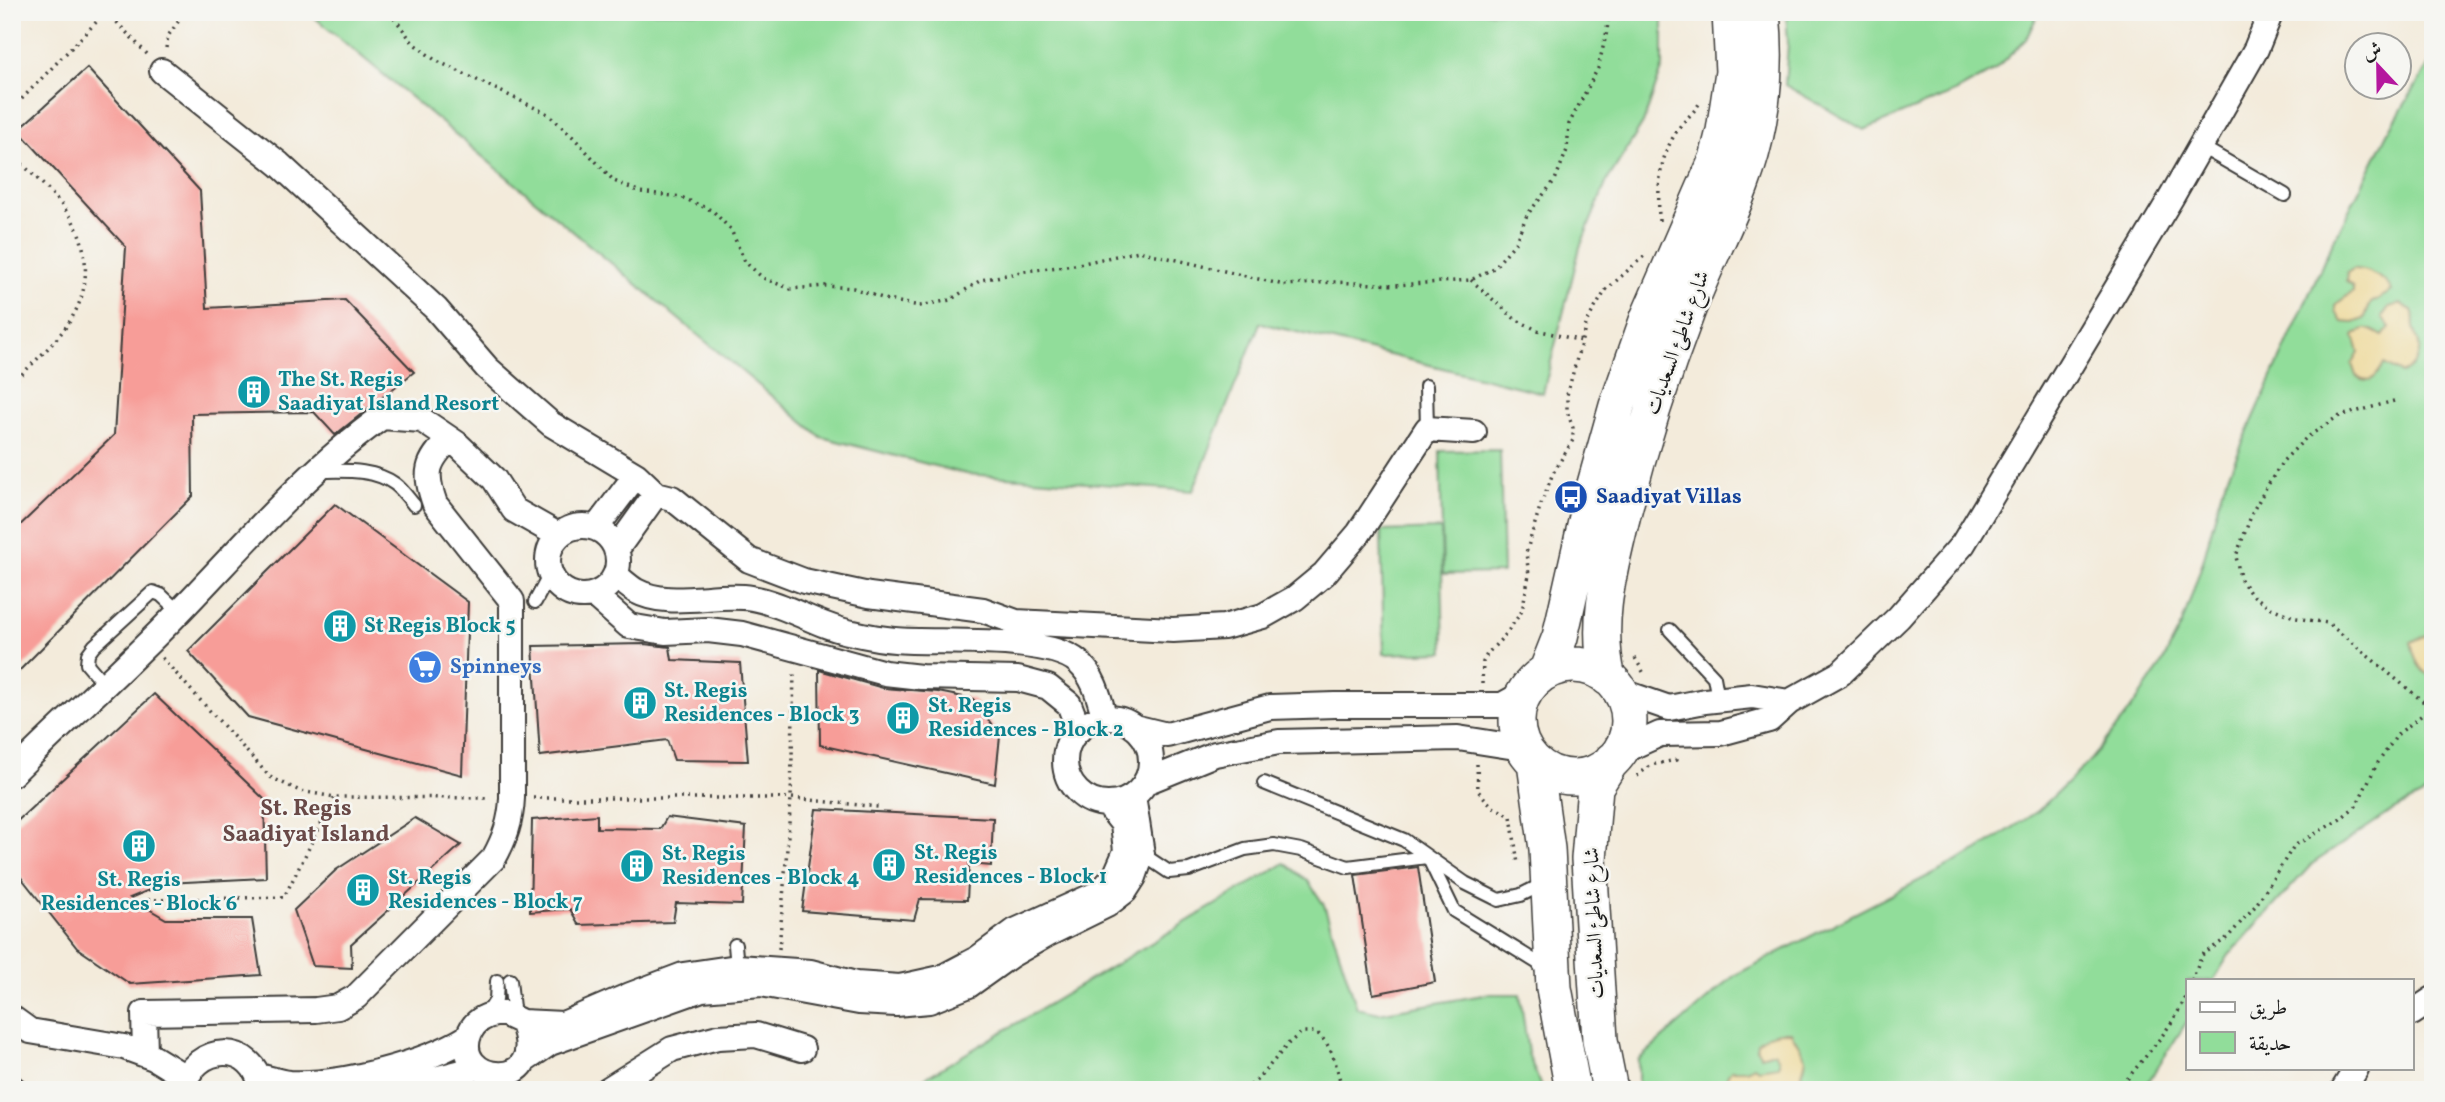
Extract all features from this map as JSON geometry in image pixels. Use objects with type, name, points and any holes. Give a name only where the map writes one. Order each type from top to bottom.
[{"type":"street","name":"شارع شاطئ السعديات","points":[[1536,682],[1560,637],[1592,495],[1617,406],[1648,318],[1717,159],[1730,101],[1733,72],[1730,12]]},
{"type":"street","name":"شارع شاطئ السعديات","points":[[1614,684],[1603,654],[1602,629],[1604,603],[1617,539],[1645,433],[1673,349],[1698,283],[1731,211],[1751,154],[1763,85],[1765,45],[1762,12]]},
{"type":"street","points":[[1789,702],[1752,696],[1669,708],[1614,684],[1598,671],[1575,665],[1562,666],[1503,705],[1269,707],[1167,735],[1105,719],[1091,722],[1079,730],[1065,755],[1066,770],[1071,783],[1086,798],[1107,804],[1121,802],[1140,789],[1215,754],[1279,742],[1458,738],[1509,746],[1529,754],[1549,772],[1566,776],[1582,775],[1620,766],[1660,734],[1721,733],[1769,720],[1789,702],[1841,673],[1899,617],[1963,544],[2200,146],[2256,49],[2271,12]]},
{"type":"street","points":[[162,71],[279,164],[436,309],[488,368],[551,424],[636,475],[656,494],[673,498],[749,560],[804,581],[869,595],[983,610],[1016,622],[1173,630],[1224,627],[1263,616],[1295,598],[1324,574],[1359,533],[1427,429],[1474,432]]},
{"type":"street","points":[[12,774],[179,612],[348,441],[382,417],[422,420],[450,439],[494,480],[514,510],[558,535]]},
{"type":"street","points":[[145,1054],[144,1013],[316,1010],[338,1007],[356,997],[494,858],[506,836],[511,815],[512,601],[435,504],[427,471],[432,458],[450,439]]},
{"type":"street","points":[[596,528],[636,475]]},
{"type":"street","points":[[617,550],[656,494]]},
{"type":"street","points":[[576,526],[596,528],[605,533],[617,550],[618,567],[615,575],[610,584],[594,595],[583,596],[563,590],[550,574],[548,553],[558,535],[576,526]]},
{"type":"street","points":[[615,575],[637,592],[667,600],[707,596],[752,598],[845,632],[895,640],[966,640],[1044,648],[1076,660],[1091,676],[1105,719]]},
{"type":"street","points":[[594,595],[629,626],[665,632],[708,630],[741,634],[885,673],[921,677],[1018,678],[1048,687],[1069,704],[1079,730]]},
{"type":"street","points":[[1529,754],[1517,728],[1517,710],[1536,682]]},
{"type":"street","points":[[1614,684],[1627,706],[1629,722],[1620,766]]},
{"type":"street","points":[[392,1090],[505,1075],[550,1044],[702,989],[761,984],[859,1002],[896,1004],[929,1001],[969,985],[1046,935],[1107,905],[1125,891],[1134,877],[1142,854],[1140,789],[1150,770],[1149,746],[1134,727]]},
{"type":"street","name":"شارع شاطئ السعديات","points":[[1529,754],[1549,881],[1554,988],[1573,1090]]},
{"type":"street","name":"شارع شاطئ السعديات","points":[[1609,1090],[1600,1040],[1589,859],[1595,787],[1620,766]]},
{"type":"street","points":[[505,1075],[471,1058],[467,1048],[472,1028],[486,1016],[495,1014],[518,1020],[563,1024],[630,995],[736,956],[778,969],[811,972],[856,984],[900,987],[942,978],[977,959],[1014,931],[1101,892],[1116,873],[1126,851],[1123,824],[1107,804]]},
{"type":"street","points":[[2414,1012],[2433,999]]},
{"type":"street","points":[[12,1018],[30,1031],[124,1047],[145,1054],[184,1084],[192,1066],[202,1058],[215,1054],[228,1053],[240,1057],[251,1065],[260,1083],[290,1083],[346,1079],[413,1062],[447,1050],[468,1037]]},
{"type":"street","points":[[505,1075],[530,1046],[518,1020]]},
{"type":"street","points":[[607,1090],[672,1049],[718,1037],[757,1035],[802,1049]]},
{"type":"street","points":[[2343,1090],[2355,1070]]},
{"type":"lane","points":[[2200,146],[2285,195]]},
{"type":"lane","points":[[1426,386],[1427,429]]},
{"type":"lane","points":[[318,471],[351,471],[376,475],[396,485],[414,505]]},
{"type":"lane","points":[[535,602],[550,574]]},
{"type":"lane","points":[[105,685],[87,664],[88,654],[94,646],[150,593],[161,595],[179,612]]},
{"type":"lane","points":[[1670,630],[1714,677],[1718,699]]},
{"type":"lane","points":[[1264,783],[1404,840],[1465,883],[1499,900],[1521,895],[1549,881]]},
{"type":"lane","points":[[1142,854],[1169,872],[1189,870],[1245,849],[1273,845],[1301,850],[1348,867],[1427,857]]},
{"type":"lane","points":[[1427,857],[1454,911],[1538,963],[1554,988]]},
{"type":"lane","points":[[486,1016],[496,1000],[503,980],[518,1020]]},
{"type":"lane","points":[[12,1080],[24,1090]]},
{"type":"path","points":[[12,109],[107,12],[162,71]]},
{"type":"path","points":[[162,71],[168,36],[186,12]]},
{"type":"path","points":[[390,12],[413,43],[435,60],[548,114],[573,136],[614,181],[640,192],[681,197],[713,211],[730,230],[745,262],[763,278],[791,289],[825,286],[853,288],[888,300],[920,306],[950,300],[981,280],[1139,251],[1284,285],[1333,282],[1396,285],[1471,280],[1494,268],[1515,243],[1527,215],[1555,180],[1567,150],[1569,124],[1598,68],[1609,12]]},
{"type":"path","points":[[1659,222],[1658,182],[1661,164],[1681,127],[1702,97]]},
{"type":"path","points":[[12,154],[70,216],[81,238],[86,269],[83,298],[63,332],[12,384]]},
{"type":"path","points":[[1470,683],[1482,684],[1483,662],[1487,653],[1506,634],[1522,611],[1529,575],[1526,553],[1553,474],[1573,440],[1573,428],[1567,411],[1567,395],[1590,314],[1606,290],[1644,257],[1648,250]]},
{"type":"path","points":[[1471,280],[1515,319],[1537,330],[1581,341]]},
{"type":"path","points":[[2193,979],[2202,955],[2227,938],[2256,905],[2294,846],[2339,820],[2356,806],[2376,764],[2398,734],[2432,707],[2329,623],[2296,618],[2269,607],[2250,593],[2240,578],[2235,556],[2253,511],[2283,461],[2306,438],[2337,417],[2394,401]]},
{"type":"path","points":[[778,969],[790,810],[794,649]]},
{"type":"path","points":[[1620,766],[1651,765],[1676,760],[1676,752]]},
{"type":"path","points":[[148,900],[284,897],[335,797]]},
{"type":"path","points":[[2119,1090],[2159,1040],[2186,997]]},
{"type":"path","points":[[1245,1090],[1302,1032],[1316,1032],[1327,1041],[1335,1059],[1342,1090]]},
{"type":"green space","points":[[308,12],[1666,12],[1663,19],[1663,66],[1643,123],[1607,181],[1580,247],[1543,393],[1260,323],[1193,491],[966,474],[821,437]]},
{"type":"green space","points":[[1786,12],[2039,12],[2026,39],[1995,70],[1957,91],[1864,130],[1785,85],[1788,43]]},
{"type":"green space","points":[[2433,58],[2433,790],[2393,810],[2312,864],[2229,955],[2214,979],[2186,979],[2186,1023],[2143,1090],[1638,1090],[1638,1060],[1735,975],[1977,851],[2038,811],[2087,764],[2125,717],[2160,667],[2182,624],[2204,558],[2222,489],[2327,254],[2391,127],[2406,102],[2414,102],[2414,89]]},
{"type":"green space","points":[[1500,450],[1503,573],[1443,574],[1440,451]]},
{"type":"green space","points":[[1441,529],[1444,652],[1384,654],[1381,531]]},
{"type":"green space","points":[[1285,863],[1308,881],[1324,905],[1357,1008],[1379,1013],[1489,994],[1520,994],[1528,1053],[1542,1090],[905,1090]]},
{"type":"sand","points":[[2353,269],[2376,275],[2386,282],[2392,291],[2371,303],[2364,319],[2354,323],[2342,322],[2336,312],[2336,304],[2353,292],[2353,287],[2346,281],[2347,273]]},
{"type":"sand","points":[[2400,304],[2413,312],[2419,342],[2419,353],[2415,362],[2402,373],[2384,364],[2379,373],[2370,380],[2356,376],[2352,364],[2359,352],[2354,336],[2366,329],[2383,336],[2390,327],[2382,317],[2389,307]]},
{"type":"sand","points":[[2433,632],[2433,677],[2420,667],[2411,642]]},
{"type":"sand","points":[[1779,1032],[1791,1032],[1806,1058],[1795,1084],[1785,1088],[1778,1087],[1776,1090],[1725,1090],[1727,1076],[1731,1070],[1779,1066],[1779,1059],[1774,1052],[1761,1056],[1757,1042]]},
{"type":"building","name":"The St. Regis Saadiyat Island Resort","points":[[87,68],[200,191],[207,308],[345,300],[414,372],[335,435],[314,412],[192,414],[193,496],[12,678],[12,533],[114,435],[126,247],[18,130]]},
{"type":"building","name":"St Regis Block 5","points":[[335,504],[468,602],[462,775],[248,717],[188,651]]},
{"type":"building","name":"St. Regis Residences - Block 3","points":[[644,644],[670,647],[672,660],[740,663],[748,761],[674,760],[667,740],[540,756],[533,646]]},
{"type":"building","name":"St. Regis Residences - Block 2","points":[[819,670],[883,688],[938,692],[973,699],[1000,736],[995,784],[820,745]]},
{"type":"building","name":"St. Regis Residences - Block 6","points":[[154,694],[264,799],[266,878],[166,883],[130,898],[166,919],[252,919],[261,975],[130,984],[77,948],[12,866],[12,826]]},
{"type":"building","name":"St. Regis Residences - Block 1","points":[[816,809],[993,818],[991,866],[969,864],[967,900],[920,899],[914,920],[802,911]]},
{"type":"building","name":"St. Regis Residences - Block 4","points":[[597,815],[597,828],[660,829],[667,817],[746,827],[742,905],[676,903],[673,922],[579,925],[570,909],[530,912],[532,820]]},
{"type":"building","name":"St. Regis Residences - Block 7","points":[[415,818],[461,845],[351,944],[352,968],[313,966],[294,910],[336,870]]},
{"type":"building","points":[[1418,867],[1435,982],[1373,994],[1355,875]]},
{"type":"place","name":"The St. Regis Saadiyat Island Resort","points":[[254,392]]},
{"type":"place","name":"Saadiyat Villas","points":[[1571,497]]},
{"type":"place","name":"St Regis Block 5","points":[[340,626]]},
{"type":"place","name":"Spinneys","points":[[425,667]]},
{"type":"place","name":"St. Regis Residences - Block 3","points":[[640,703]]},
{"type":"place","name":"St. Regis Residences - Block 2","points":[[903,718]]},
{"type":"place","name":"St. Regis Residences - Block 6","points":[[139,846]]},
{"type":"place","name":"St. Regis Residences - Block 1","points":[[889,865]]},
{"type":"place","name":"St. Regis Residences - Block 4","points":[[637,866]]},
{"type":"place","name":"St. Regis Residences - Block 7","points":[[363,890]]},
{"type":"district","name":"St. Regis Saadiyat Island","points":[[306,822]]}]
